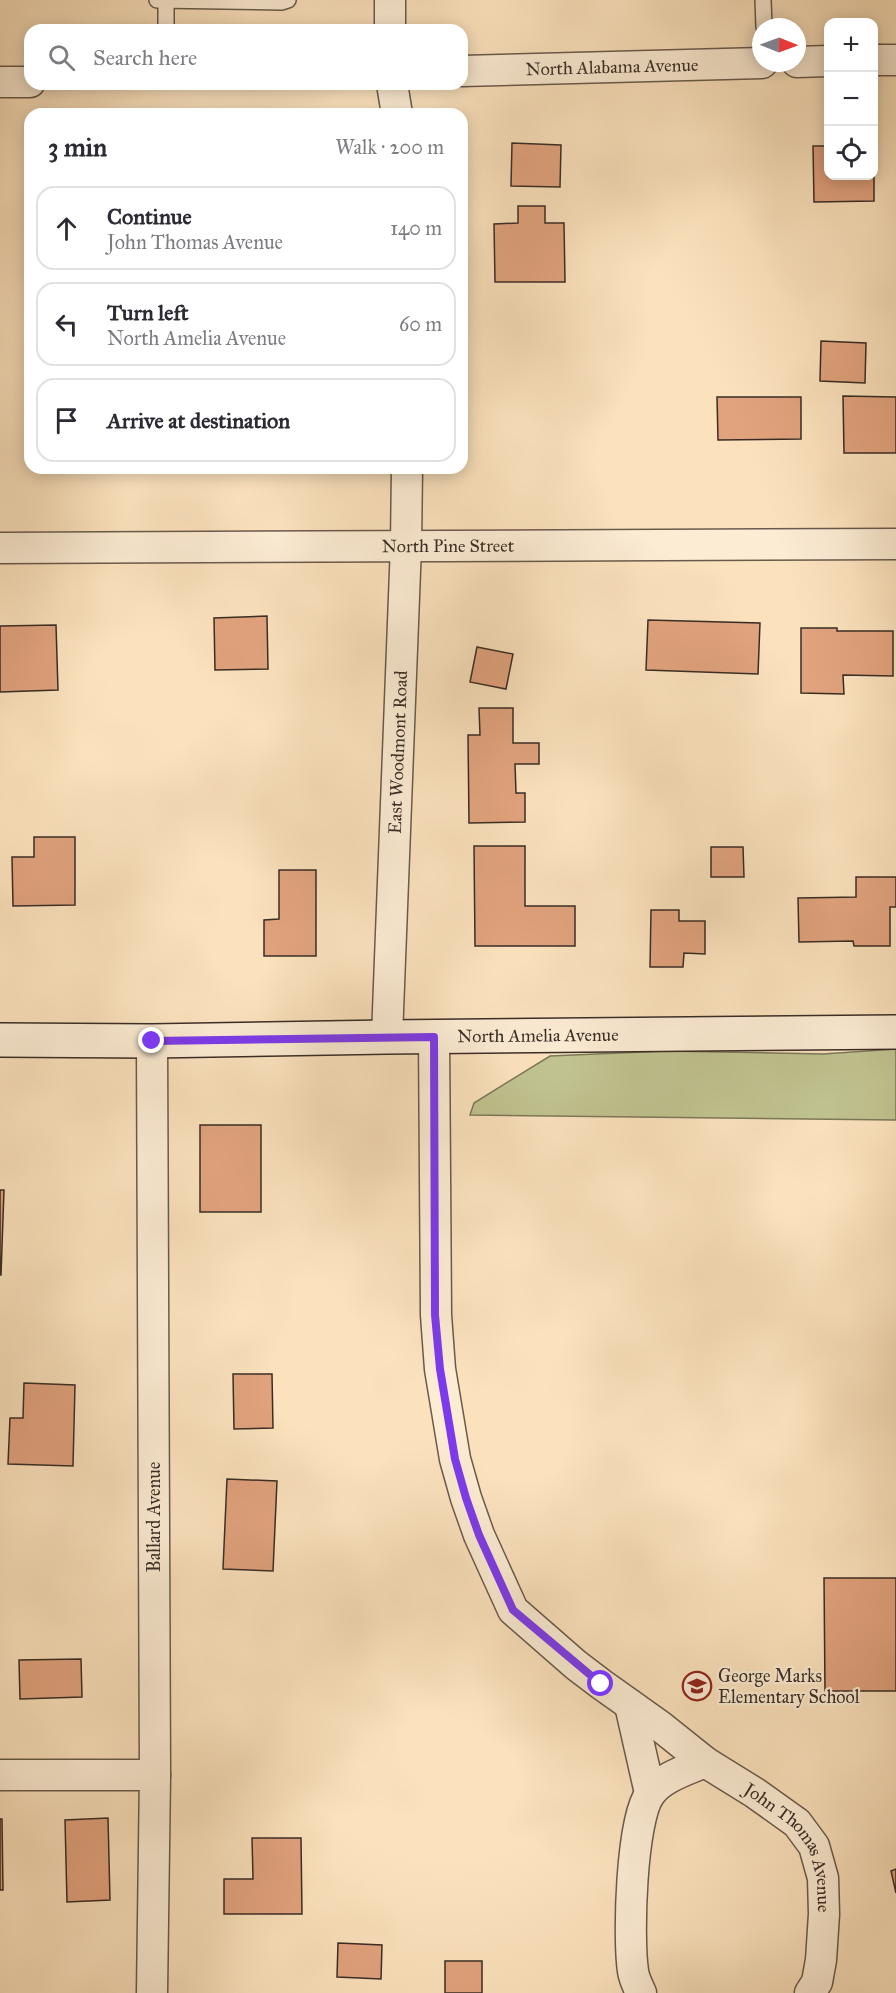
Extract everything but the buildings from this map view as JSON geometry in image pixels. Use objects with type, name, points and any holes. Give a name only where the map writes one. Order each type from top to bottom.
[{"type":"main road","name":"North Amelia Avenue","points":[[0,1040],[152,1041],[896,1032]]},
{"type":"street","points":[[390,0],[390,24]]},
{"type":"street","points":[[878,60],[896,60]]},
{"type":"street","points":[[806,62],[824,61]]},
{"type":"street","name":"North Alabama Avenue","points":[[468,71],[752,63]]},
{"type":"street","points":[[0,82],[24,82]]},
{"type":"street","points":[[393,90],[396,108]]},
{"type":"street","name":"East Woodmont Road","points":[[387,1037],[407,474]]},
{"type":"street","name":"North Pine Street","points":[[0,548],[896,544]]},
{"type":"street","name":"John Thomas Avenue","points":[[434,1037],[435,1315],[440,1369],[455,1459],[479,1535],[513,1610],[576,1665],[705,1762],[755,1792],[797,1823],[814,1846],[823,1878],[824,1914],[822,1960],[817,1982],[810,1993]]},
{"type":"street","name":"Ballard Avenue","points":[[152,1041],[155,1775],[152,1993]]},
{"type":"street","points":[[630,1705],[650,1793]]},
{"type":"street","points":[[640,1993],[633,1974],[631,1948],[634,1861],[641,1814],[650,1793],[669,1778],[705,1762]]},
{"type":"street","points":[[0,1775],[155,1775]]},
{"type":"lane","points":[[157,0],[282,2],[288,0]]},
{"type":"lane","points":[[166,0],[166,24]]},
{"type":"lane","points":[[763,0],[764,18]]},
{"type":"green space","points":[[896,1049],[896,1120],[470,1115],[474,1103],[550,1056],[666,1051],[823,1054]]},
{"type":"place","name":"George Marks Elementary School","points":[[697,1686]]},
{"type":"route","points":[[152,1041],[434,1037],[435,1315],[440,1369],[455,1459],[479,1535],[513,1610],[601,1684]]}]
